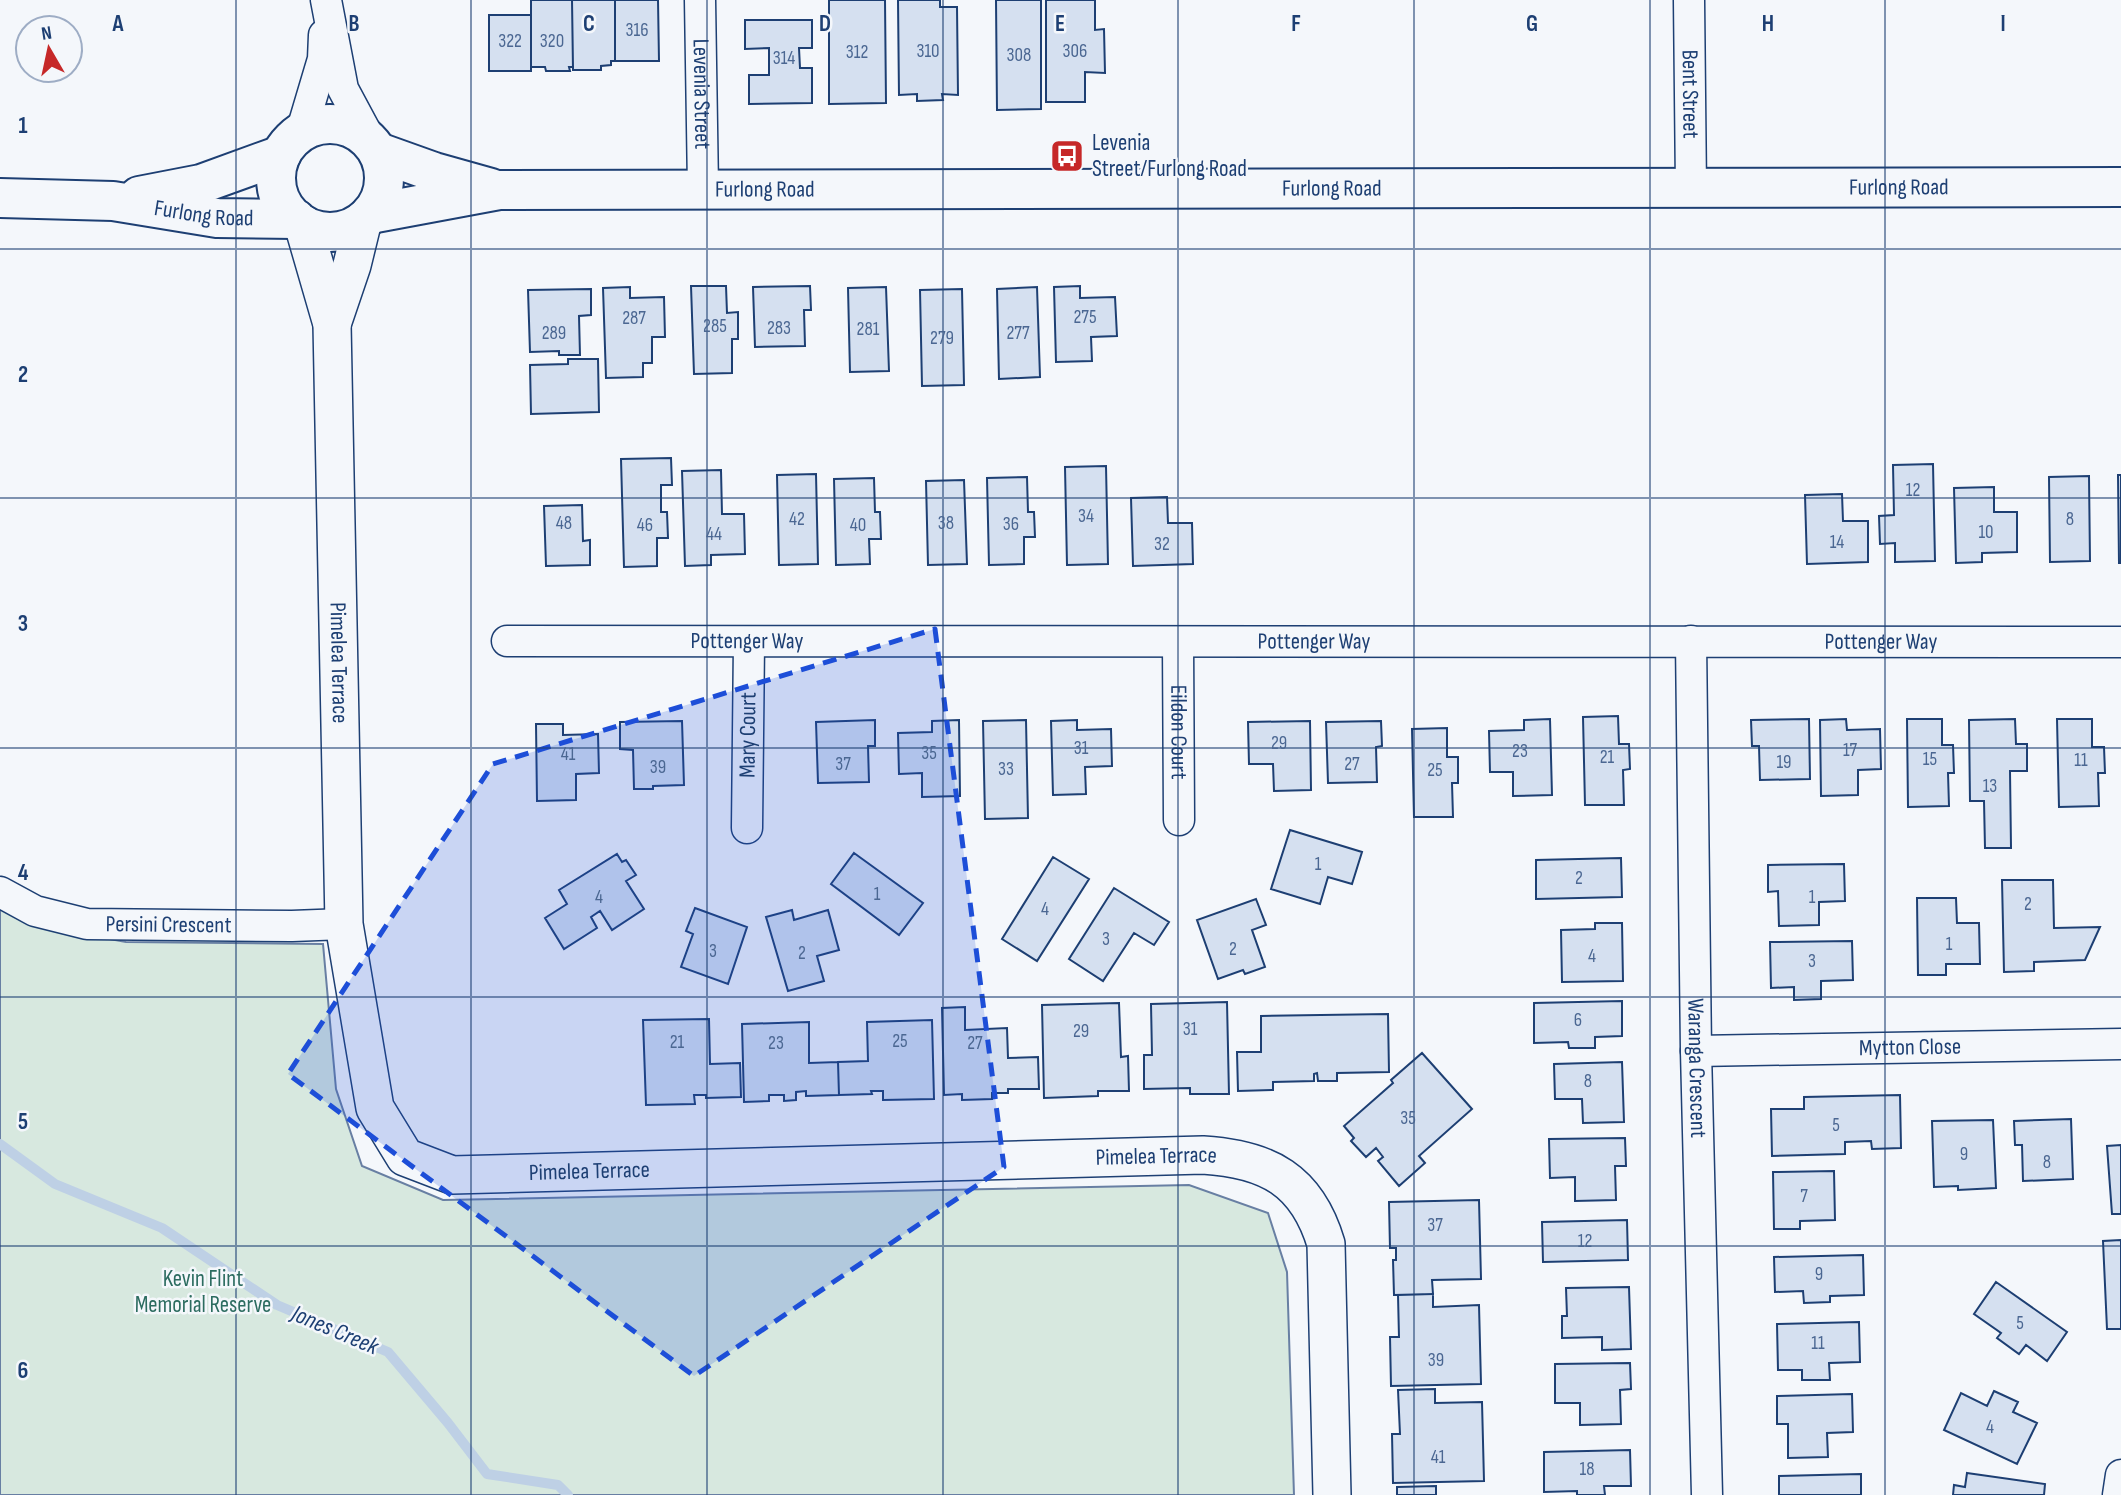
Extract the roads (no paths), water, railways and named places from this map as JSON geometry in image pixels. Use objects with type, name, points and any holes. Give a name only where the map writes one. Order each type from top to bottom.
[{"type":"main road","points":[[323,125],[347,126],[361,134],[375,148],[384,178],[378,203],[367,217],[350,228],[334,231],[317,230],[299,221],[284,206],[278,190],[277,172],[291,144],[323,125]]},
{"type":"main road","name":"Furlong Road","points":[[113,201],[201,184],[291,144]]},
{"type":"main road","name":"Furlong Road","points":[[375,148],[434,172],[499,190]]},
{"type":"main road","name":"Furlong Road","points":[[367,217],[499,190],[2121,187]]},
{"type":"main road","name":"Furlong Road","points":[[0,198],[113,201],[217,218],[299,221]]},
{"type":"street","points":[[291,144],[323,59],[326,0]]},
{"type":"street","points":[[326,0],[343,89],[375,148]]},
{"type":"street","name":"Levenia Street","points":[[700,0],[704,188]]},
{"type":"street","name":"Bent Street","points":[[1689,0],[1691,189]]},
{"type":"street","name":"Pimelea Terrace","points":[[332,324],[367,217]]},
{"type":"street","name":"Pimelea Terrace","points":[[299,221],[332,324],[344,924],[374,1108],[405,1157],[452,1175],[1203,1155],[1229,1157],[1256,1164],[1280,1176],[1300,1192],[1313,1209],[1326,1244],[1332,1495]]},
{"type":"street","name":"Pottenger Way","points":[[507,640],[1178,643],[2121,642]]},
{"type":"street","name":"Mary Court","points":[[747,828],[749,642]]},
{"type":"street","name":"Waranga Crescent","points":[[1691,642],[1696,1051],[1707,1495]]},
{"type":"street","name":"Eildon Court","points":[[1178,643],[1178,820]]},
{"type":"street","name":"Persini Crescent","points":[[0,892],[35,911],[87,924],[344,924]]},
{"type":"street","name":"Mytton Close","points":[[1696,1051],[2121,1044]]},
{"type":"street","points":[[2118,1495],[2121,1475]]},
{"type":"waterway","name":"Jones Creek","points":[[0,1144],[55,1184],[162,1228],[277,1305],[388,1352],[487,1474],[558,1485],[568,1495]]},
{"type":"place","name":"Levenia Street/Furlong Road","points":[[1067,156]]},
{"type":"park label","name":"Kevin Flint Memorial Reserve","points":[[203,1292]]}]
